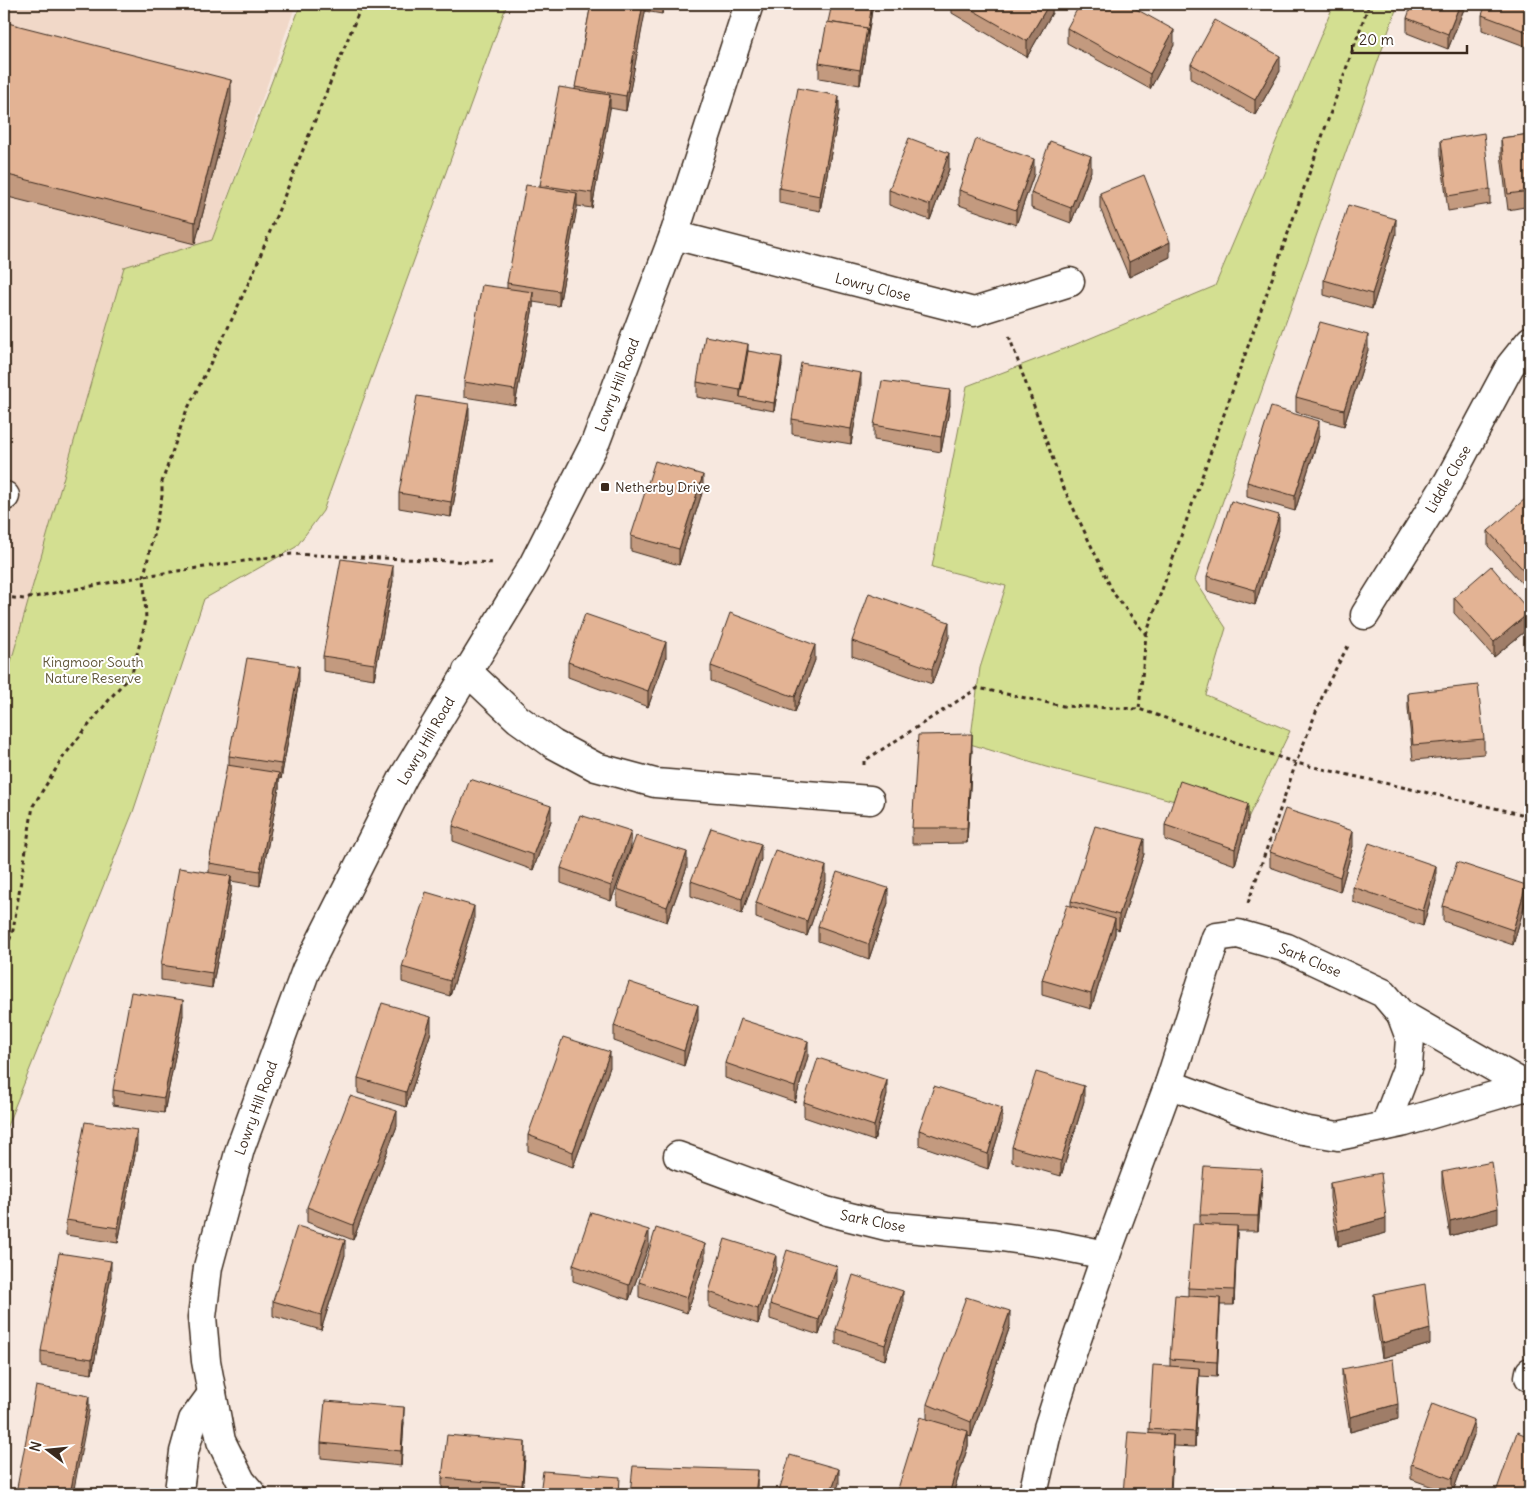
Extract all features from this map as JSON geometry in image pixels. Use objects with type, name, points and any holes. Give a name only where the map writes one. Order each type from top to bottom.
[{"type":"street","name":"Lowry Hill Road","points":[[252,1494],[241,1481],[221,1441],[206,1361],[203,1308],[208,1267],[240,1148],[306,970],[404,776],[533,565],[596,441],[674,235],[749,4]]},
{"type":"street","name":"Lowry Close","points":[[674,235],[974,312],[1070,282]]},
{"type":"street","name":"Liddle Close","points":[[1364,616],[1448,482],[1510,366],[1530,341]]},
{"type":"street","points":[[467,671],[518,719],[553,744],[596,767],[655,783],[870,800]]},
{"type":"street","points":[[1033,1494],[1048,1428],[1106,1255],[1169,1084],[1216,937],[1238,934]]},
{"type":"street","name":"Sark Close","points":[[1238,934],[1286,948],[1383,993],[1401,1014],[1529,1087]]},
{"type":"street","points":[[1386,1126],[1408,1066],[1410,1038],[1401,1014]]},
{"type":"street","name":"Sark Close","points":[[1169,1084],[1255,1116],[1303,1130],[1338,1136],[1405,1122],[1529,1087]]},
{"type":"street","name":"Sark Close","points":[[678,1156],[826,1211],[886,1226],[994,1236],[1052,1244],[1106,1255]]},
{"type":"street","points":[[181,1494],[179,1490],[184,1452],[193,1420],[212,1394]]},
{"type":"path","points":[[4,955],[13,930],[33,806],[64,756],[132,674],[146,620],[144,576],[162,496],[162,482],[186,412],[254,271],[362,4]]},
{"type":"path","points":[[1139,709],[1146,635],[1368,4]]},
{"type":"path","points":[[998,305],[1061,482],[1114,594],[1146,635]]},
{"type":"path","points":[[4,597],[24,599],[144,576],[292,554],[533,565]]},
{"type":"path","points":[[1238,934],[1296,763],[1326,687],[1364,616]]},
{"type":"path","points":[[864,761],[978,688],[1062,706],[1139,709],[1296,763],[1530,816]]},
{"type":"shaded area","points":[[4,4],[296,4],[212,240],[124,268],[4,686]]},
{"type":"green space","name":"Kingmoor South Nature Reserve","points":[[301,4],[507,4],[323,511],[296,547],[204,599],[133,812],[7,1126],[4,1140],[4,686],[124,267],[212,240]]},
{"type":"green space","points":[[1334,4],[1398,4],[1195,580],[1226,628],[1206,695],[1290,731],[1247,820],[1046,767],[970,744],[980,668],[1006,586],[932,567],[967,386],[1074,345],[1215,286]]},
{"type":"building","points":[[591,4],[643,4],[626,96],[575,87]]},
{"type":"building","points":[[832,4],[872,4],[867,35],[867,28],[828,22]]},
{"type":"building","points":[[962,4],[1049,4],[1027,41]]},
{"type":"building","points":[[1080,4],[1127,4],[1174,30],[1150,74],[1067,28]]},
{"type":"building","points":[[1412,4],[1460,4],[1448,34],[1407,18]]},
{"type":"building","points":[[1486,4],[1530,4],[1530,33],[1482,15]]},
{"type":"building","points":[[1215,20],[1280,56],[1255,100],[1191,64]]},
{"type":"building","points":[[4,22],[231,80],[195,222],[4,174]]},
{"type":"building","points":[[827,22],[867,28],[860,70],[819,63]]},
{"type":"building","points":[[559,87],[610,95],[592,193],[540,185]]},
{"type":"building","points":[[798,88],[839,96],[820,196],[779,188]]},
{"type":"building","points":[[1484,133],[1490,189],[1448,196],[1441,140]]},
{"type":"building","points":[[1530,134],[1530,191],[1508,194],[1501,138]]},
{"type":"building","points":[[909,138],[949,153],[930,205],[889,190]]},
{"type":"building","points":[[976,139],[1034,159],[1016,210],[959,190]]},
{"type":"building","points":[[1050,141],[1091,156],[1071,208],[1031,193]]},
{"type":"building","points":[[1144,175],[1170,242],[1129,262],[1100,193]]},
{"type":"building","points":[[526,185],[577,193],[559,291],[507,283]]},
{"type":"building","points":[[1348,205],[1396,219],[1372,294],[1324,280]]},
{"type":"building","points":[[482,285],[533,292],[515,390],[464,382]]},
{"type":"building","points":[[1320,322],[1368,335],[1344,410],[1296,397]]},
{"type":"building","points":[[705,336],[748,344],[740,390],[697,382]]},
{"type":"building","points":[[748,351],[782,357],[774,403],[740,397]]},
{"type":"building","points":[[801,363],[861,373],[851,429],[792,419]]},
{"type":"building","points":[[882,381],[950,390],[941,437],[874,425]]},
{"type":"building","points":[[417,396],[469,404],[451,502],[399,493]]},
{"type":"building","points":[[1271,407],[1319,421],[1295,496],[1247,482]]},
{"type":"building","points":[[655,461],[703,475],[679,549],[631,536]]},
{"type":"building","points":[[1525,499],[1530,505],[1530,574],[1528,575],[1488,531]]},
{"type":"building","points":[[1231,501],[1279,515],[1255,590],[1207,576]]},
{"type":"building","points":[[341,559],[393,566],[374,664],[323,656]]},
{"type":"building","points":[[1491,566],[1530,612],[1494,642],[1454,598]]},
{"type":"building","points":[[869,593],[949,622],[932,669],[852,641]]},
{"type":"building","points":[[730,613],[815,645],[795,697],[711,666]]},
{"type":"building","points":[[585,614],[666,642],[648,691],[568,662]]},
{"type":"building","points":[[247,658],[299,666],[281,764],[229,756]]},
{"type":"building","points":[[1478,685],[1484,739],[1413,745],[1408,693]]},
{"type":"building","points":[[972,734],[967,828],[912,828],[918,735]]},
{"type":"building","points":[[227,765],[279,773],[260,871],[209,863]]},
{"type":"building","points":[[470,779],[551,806],[533,855],[453,826]]},
{"type":"building","points":[[1180,781],[1248,804],[1235,849],[1165,825]]},
{"type":"building","points":[[1285,809],[1353,831],[1340,877],[1270,852]]},
{"type":"building","points":[[580,815],[631,831],[611,886],[561,868]]},
{"type":"building","points":[[1095,826],[1144,839],[1119,915],[1071,901]]},
{"type":"building","points":[[711,828],[761,844],[742,899],[691,881]]},
{"type":"building","points":[[636,836],[687,852],[667,907],[617,889]]},
{"type":"building","points":[[1369,843],[1436,866],[1423,911],[1353,887]]},
{"type":"building","points":[[775,850],[826,866],[807,921],[756,903]]},
{"type":"building","points":[[1457,862],[1526,885],[1513,930],[1443,906]]},
{"type":"building","points":[[179,868],[231,876],[212,973],[161,965]]},
{"type":"building","points":[[837,872],[888,888],[869,944],[818,926]]},
{"type":"building","points":[[426,892],[474,906],[450,981],[402,967]]},
{"type":"building","points":[[1067,905],[1115,919],[1091,994],[1042,980]]},
{"type":"building","points":[[1530,911],[1530,925],[1526,923]]},
{"type":"building","points":[[629,982],[698,1005],[684,1051],[614,1026]]},
{"type":"building","points":[[131,992],[183,1000],[164,1098],[113,1090]]},
{"type":"building","points":[[382,1003],[431,1017],[406,1092],[358,1078]]},
{"type":"building","points":[[740,1019],[808,1041],[795,1087],[725,1063]]},
{"type":"building","points":[[563,1037],[610,1052],[573,1152],[528,1135]]},
{"type":"building","points":[[818,1058],[887,1080],[874,1126],[804,1102]]},
{"type":"building","points":[[1036,1072],[1084,1086],[1061,1161],[1012,1147]]},
{"type":"building","points":[[934,1086],[1002,1108],[988,1154],[919,1130]]},
{"type":"building","points":[[350,1096],[397,1111],[353,1225],[307,1207]]},
{"type":"building","points":[[85,1122],[137,1130],[118,1228],[66,1220]]},
{"type":"building","points":[[1492,1162],[1498,1208],[1450,1221],[1442,1172]]},
{"type":"building","points":[[1204,1166],[1262,1169],[1258,1216],[1200,1215]]},
{"type":"building","points":[[1381,1173],[1386,1218],[1338,1231],[1330,1183]]},
{"type":"building","points":[[591,1212],[649,1230],[629,1285],[573,1265]]},
{"type":"building","points":[[1193,1224],[1237,1226],[1234,1290],[1188,1288]]},
{"type":"building","points":[[297,1226],[345,1240],[321,1315],[273,1301]]},
{"type":"building","points":[[656,1228],[705,1244],[687,1298],[639,1282]]},
{"type":"building","points":[[725,1239],[776,1255],[758,1309],[709,1292]]},
{"type":"building","points":[[787,1250],[837,1266],[819,1320],[770,1304]]},
{"type":"building","points":[[59,1253],[111,1261],[92,1359],[41,1351]]},
{"type":"building","points":[[853,1275],[903,1291],[885,1345],[836,1329]]},
{"type":"building","points":[[1425,1284],[1430,1329],[1382,1343],[1374,1294]]},
{"type":"building","points":[[1175,1295],[1220,1298],[1217,1362],[1170,1359]]},
{"type":"building","points":[[966,1297],[1010,1311],[971,1422],[927,1404]]},
{"type":"building","points":[[1393,1359],[1398,1404],[1350,1417],[1342,1369]]},
{"type":"building","points":[[1153,1365],[1199,1368],[1195,1432],[1149,1429]]},
{"type":"building","points":[[36,1386],[89,1396],[70,1494],[16,1493]]},
{"type":"building","points":[[325,1401],[404,1407],[401,1451],[321,1443]]},
{"type":"building","points":[[1432,1404],[1474,1420],[1452,1479],[1411,1464]]},
{"type":"building","points":[[920,1417],[968,1431],[949,1494],[903,1494],[897,1492]]},
{"type":"building","points":[[1128,1432],[1173,1435],[1170,1494],[1123,1494]]},
{"type":"building","points":[[1517,1432],[1530,1437],[1530,1494],[1503,1494],[1496,1492]]},
{"type":"building","points":[[447,1435],[525,1442],[522,1485],[442,1478]]},
{"type":"building","points":[[790,1455],[839,1469],[830,1494],[778,1494]]},
{"type":"building","points":[[633,1466],[758,1470],[755,1494],[630,1494]]},
{"type":"building","points":[[543,1471],[620,1477],[619,1494],[540,1494]]},
{"type":"place","name":"Netherby Drive","points":[[605,487]]}]
